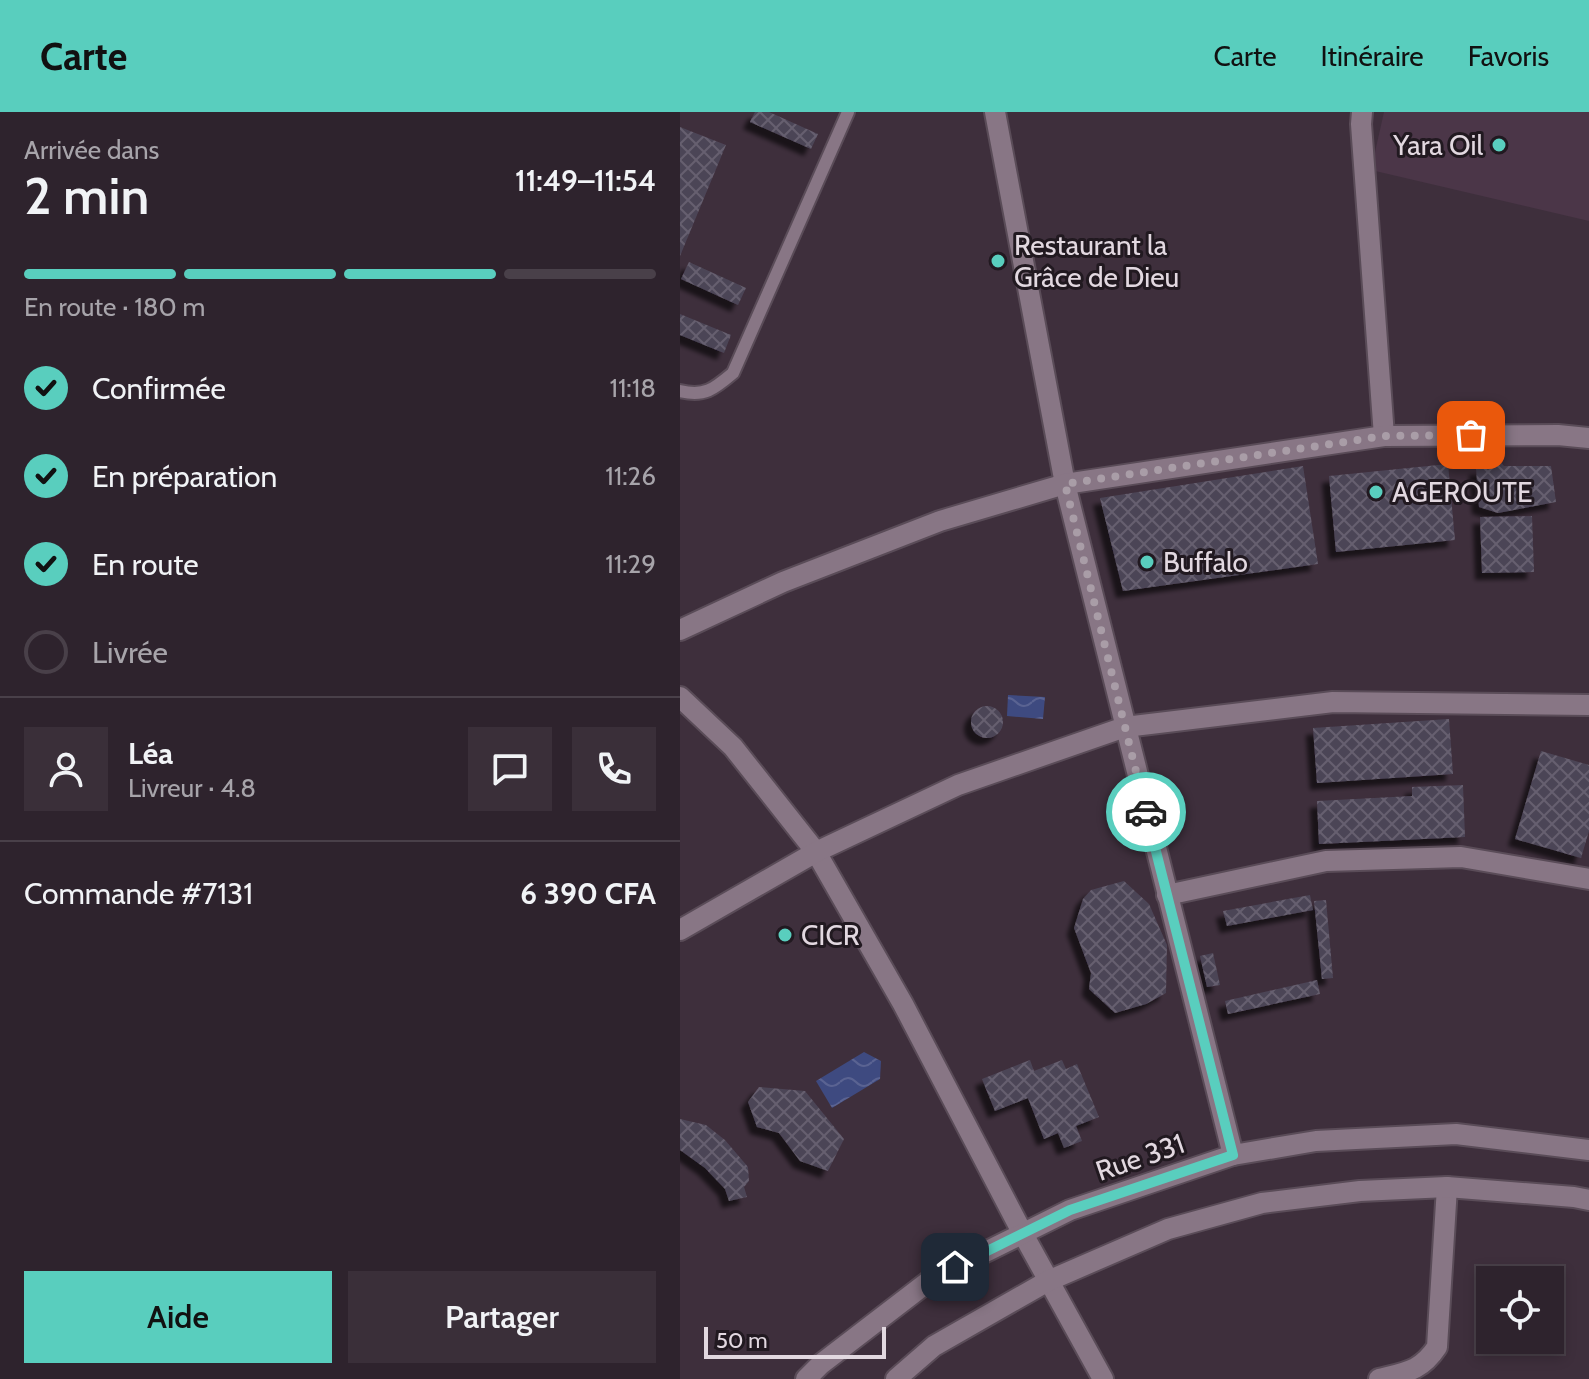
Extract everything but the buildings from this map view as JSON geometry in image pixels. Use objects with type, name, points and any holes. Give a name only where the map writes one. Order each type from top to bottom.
[{"type":"street","points":[[995,112],[1065,484],[1233,1155]]},
{"type":"street","points":[[1362,112],[1384,436]]},
{"type":"street","points":[[680,630],[783,582],[940,521],[1065,484],[1384,436],[1558,435],[1589,438]]},
{"type":"street","points":[[680,697],[733,747],[816,852],[903,1004],[1048,1281],[1103,1379]]},
{"type":"street","points":[[680,930],[816,852],[958,785],[1125,727],[1333,702],[1589,705]]},
{"type":"street","points":[[1167,895],[1326,861],[1461,857],[1589,879]]},
{"type":"street","name":"Rue 331","points":[[806,1379],[821,1364],[933,1278],[1070,1210],[1233,1155],[1316,1141],[1456,1134],[1589,1150]]},
{"type":"street","points":[[1379,1379],[1414,1370],[1428,1361],[1437,1347],[1447,1187]]},
{"type":"street","points":[[896,1379],[934,1346],[1048,1281],[1168,1229],[1262,1203],[1360,1191],[1447,1187],[1589,1200]]},
{"type":"lane","points":[[680,391],[702,394],[733,373],[848,112]]},
{"type":"shaded area","points":[[1384,112],[1589,112],[1589,221],[1371,170]]},
{"type":"water","points":[[1008,695],[1045,697],[1043,719],[1007,716]]},
{"type":"water","points":[[864,1052],[881,1061],[880,1079],[832,1108],[816,1081]]},
{"type":"way so far","points":[[1146,812],[1065,484],[1384,436],[1471,435]]},
{"type":"place","name":"Yara Oil","points":[[1499,145]]},
{"type":"place","name":"Restaurant la Grâce de Dieu","points":[[998,261]]},
{"type":"place","name":"AGEROUTE","points":[[1376,492]]},
{"type":"place","name":"Buffalo","points":[[1147,562]]},
{"type":"place","name":"CICR","points":[[785,935]]},
{"type":"route","points":[[955,1267],[1070,1210],[1233,1155],[1146,812]]}]
